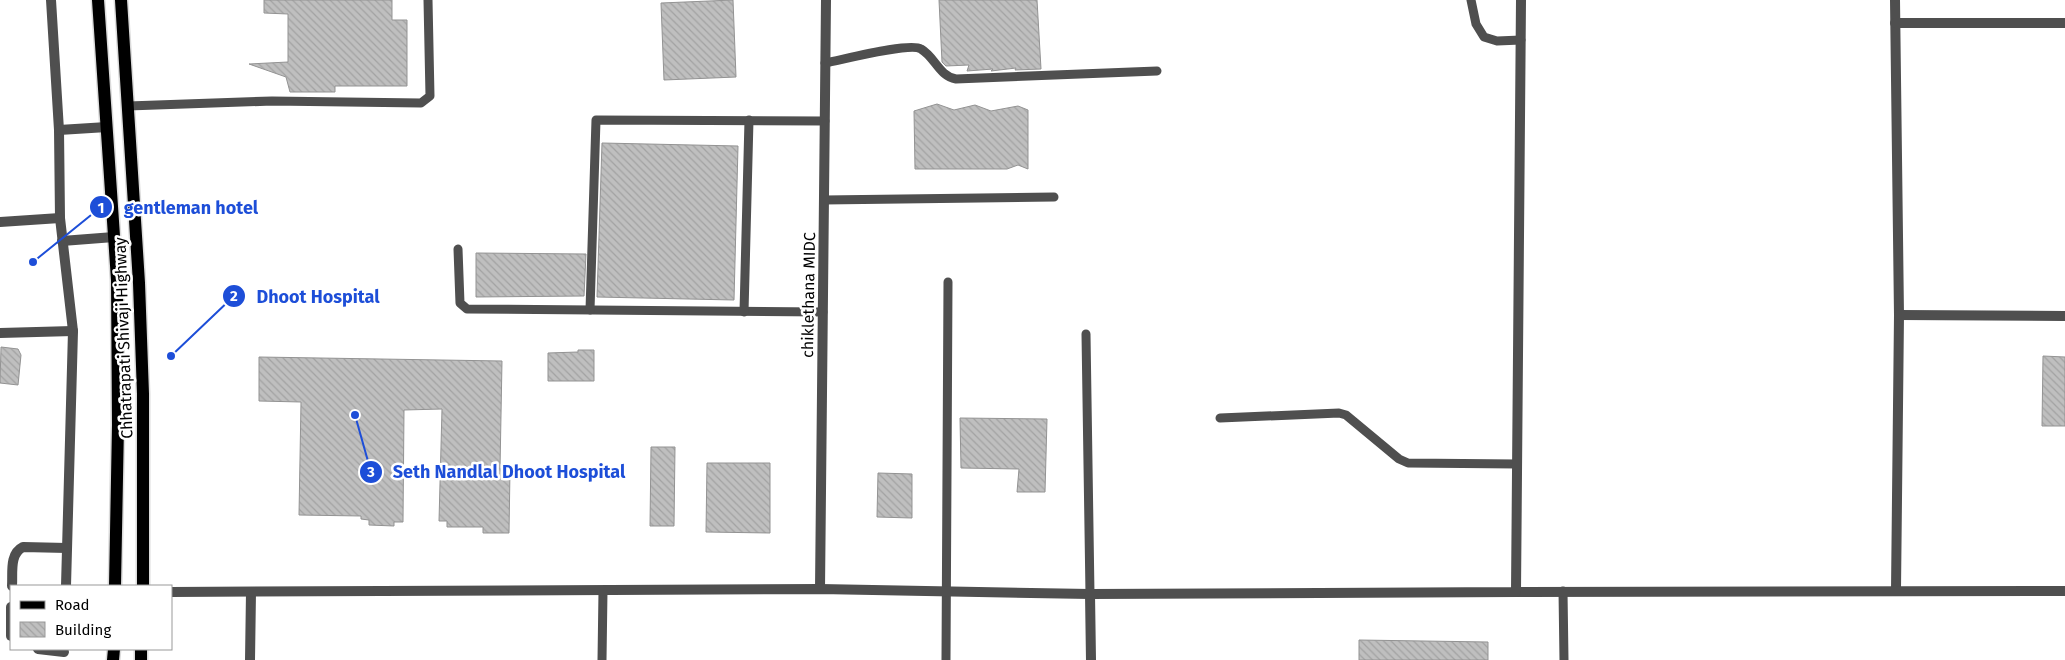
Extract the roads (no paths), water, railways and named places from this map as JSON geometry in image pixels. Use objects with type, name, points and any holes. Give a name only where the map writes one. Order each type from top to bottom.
[{"type":"main road","name":"Chhatrapati Shivaji Highway","points":[[98,0],[117,280],[118,415],[115,585]]},
{"type":"main road","name":"Chhatrapati Shivaji Highway","points":[[121,0],[140,283],[143,385],[142,585]]},
{"type":"street","points":[[51,0],[59,130],[60,218],[74,331],[66,585]]},
{"type":"street","name":"chiklethana MIDC","points":[[820,589],[826,0]]},
{"type":"street","points":[[1516,592],[1521,0]]},
{"type":"street","points":[[1895,0],[1899,315],[1896,590]]},
{"type":"street","points":[[1896,23],[2065,23]]},
{"type":"street","points":[[59,130],[107,127]]},
{"type":"street","points":[[0,222],[60,218]]},
{"type":"street","points":[[62,241],[114,238]]},
{"type":"street","points":[[1899,315],[2065,316]]},
{"type":"street","points":[[0,333],[74,331]]},
{"type":"street","points":[[12,585],[16,550],[23,547],[67,548]]},
{"type":"street","points":[[172,592],[820,589],[1090,594],[2065,590]]},
{"type":"street","points":[[250,660],[251,592]]},
{"type":"street","points":[[1090,594],[1091,660]]},
{"type":"street","points":[[43,650],[64,654]]},
{"type":"lane","points":[[128,106],[272,101],[421,103],[430,96],[428,0]]},
{"type":"lane","points":[[1471,0],[1476,24],[1484,37],[1498,41],[1521,40]]},
{"type":"lane","points":[[825,63],[912,46],[925,52],[947,76],[956,78],[1157,70]]},
{"type":"lane","points":[[590,310],[596,120],[825,121]]},
{"type":"lane","points":[[744,312],[749,120]]},
{"type":"lane","points":[[824,200],[1054,197]]},
{"type":"lane","points":[[458,249],[460,302],[467,309],[823,312]]},
{"type":"lane","points":[[946,660],[948,282]]},
{"type":"lane","points":[[1086,334],[1090,594]]},
{"type":"lane","points":[[1220,418],[1339,413],[1346,415],[1399,459],[1408,463],[1517,464]]},
{"type":"lane","points":[[602,660],[603,591]]},
{"type":"lane","points":[[1563,592],[1564,660]]},
{"type":"place","name":"gentleman hotel","points":[[33,262]]},
{"type":"place","name":"Dhoot Hospital","points":[[171,356]]},
{"type":"place","name":"Seth Nandlal Dhoot Hospital","points":[[355,415]]}]
